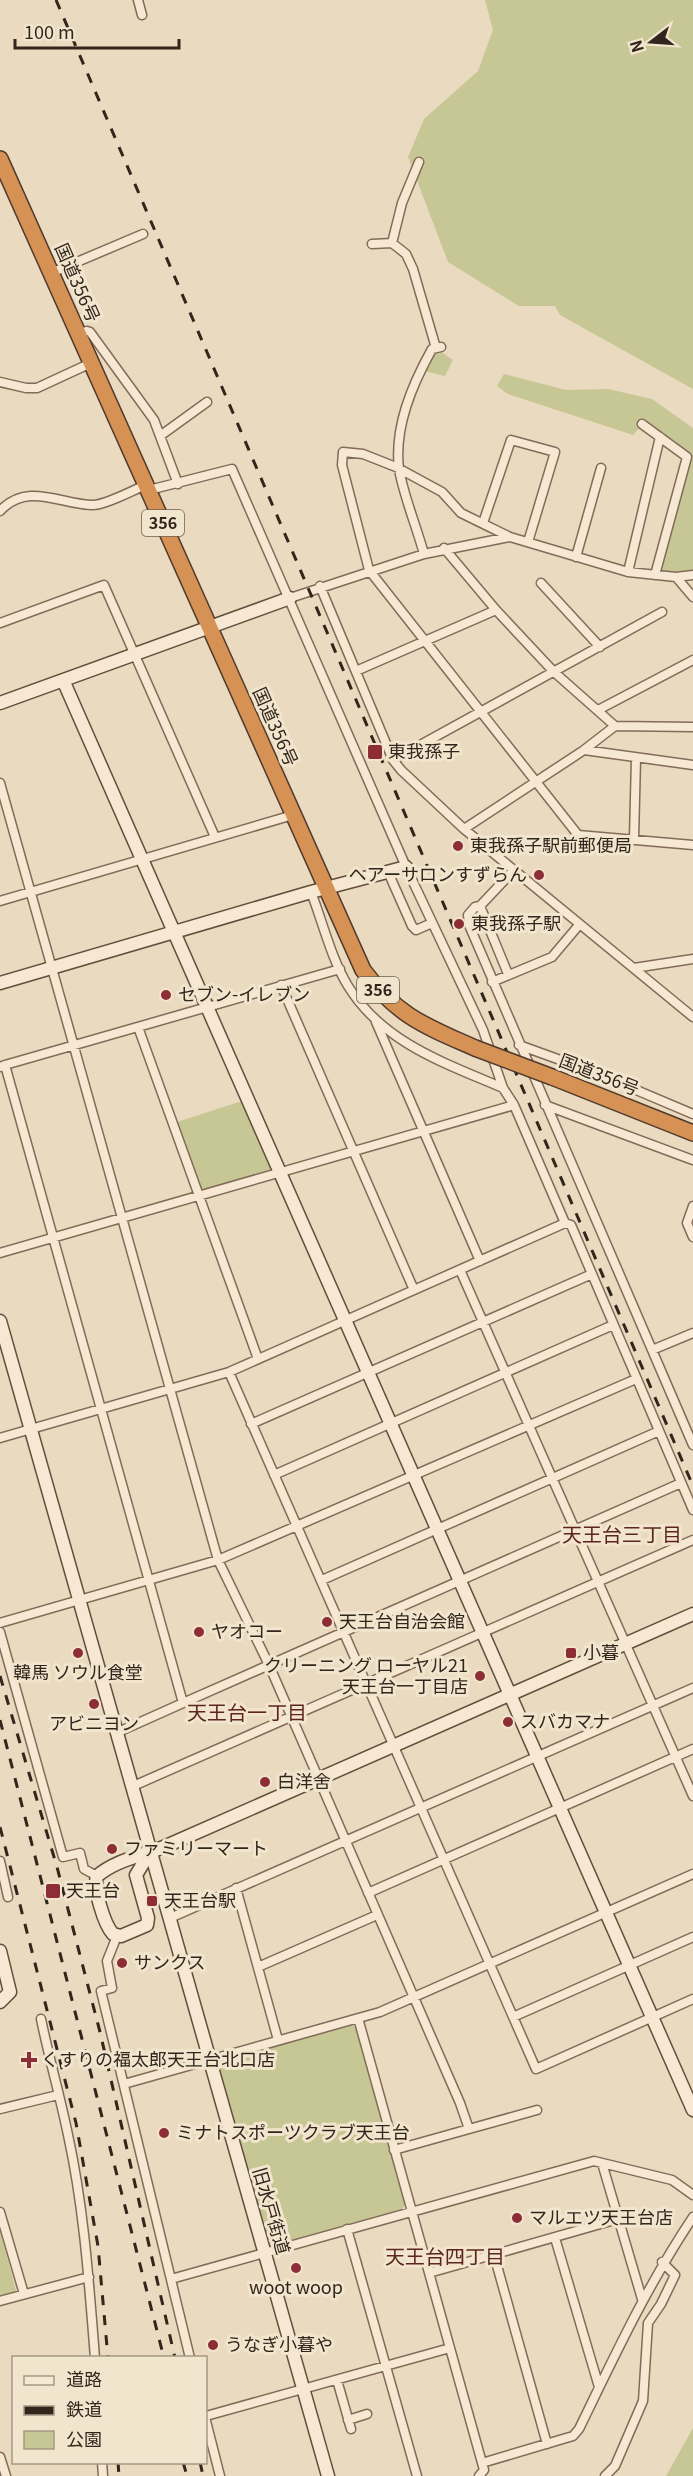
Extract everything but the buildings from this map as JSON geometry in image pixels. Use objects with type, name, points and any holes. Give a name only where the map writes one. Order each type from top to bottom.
[{"type":"highway","name":"国道356号","points":[[0,159],[293,815],[318,890],[363,970],[386,999],[418,1023],[693,1133]]},
{"type":"street","points":[[138,0],[142,15]]},
{"type":"street","points":[[392,243],[402,203],[419,162]]},
{"type":"street","points":[[51,273],[143,234]]},
{"type":"street","points":[[372,244],[392,243],[406,254],[438,347],[432,350],[412,387],[399,437],[399,469],[424,554]]},
{"type":"street","points":[[78,333],[90,332],[154,420],[178,484]]},
{"type":"street","points":[[0,382],[37,388],[91,363]]},
{"type":"street","points":[[160,436],[207,402]]},
{"type":"street","points":[[642,424],[687,457],[655,575]]},
{"type":"street","points":[[628,572],[660,437]]},
{"type":"street","points":[[483,523],[511,440],[555,452],[528,542]]},
{"type":"street","points":[[693,575],[676,577],[628,572],[510,537],[462,513],[442,492],[399,469],[363,454],[343,452],[342,465],[369,570],[578,835],[693,845]]},
{"type":"street","points":[[576,557],[601,468]]},
{"type":"street","points":[[0,511],[25,496],[45,496],[95,505],[147,488],[178,484],[232,469],[406,867],[483,1030],[503,1088],[514,1105],[565,1223]]},
{"type":"street","points":[[0,703],[369,570],[444,549],[510,537]]},
{"type":"street","points":[[444,549],[496,610],[554,672],[615,726]]},
{"type":"street","points":[[676,577],[693,597]]},
{"type":"street","points":[[541,583],[600,647]]},
{"type":"street","points":[[0,623],[104,585],[136,653],[215,837]]},
{"type":"street","points":[[320,586],[393,760],[401,770],[513,871],[693,1017]]},
{"type":"street","points":[[356,671],[496,610]]},
{"type":"street","points":[[393,760],[662,612]]},
{"type":"street","points":[[598,710],[693,660]]},
{"type":"street","points":[[63,680],[693,2110]]},
{"type":"street","points":[[464,829],[584,750],[615,726],[693,727]]},
{"type":"street","points":[[584,750],[693,765]]},
{"type":"street","points":[[633,839],[636,758]]},
{"type":"street","points":[[0,783],[218,1560],[269,1665],[460,2103],[468,2129]]},
{"type":"street","points":[[0,901],[293,815]]},
{"type":"street","points":[[0,983],[318,890],[406,867]]},
{"type":"street","points":[[513,871],[480,906],[474,907],[468,915],[469,925],[693,1445]]},
{"type":"street","points":[[388,872],[412,926],[416,930],[432,923]]},
{"type":"street","points":[[318,890],[340,969],[348,986],[375,1018],[401,1041],[420,1053],[503,1088]]},
{"type":"street","points":[[480,906],[508,974]]},
{"type":"street","points":[[492,982],[552,957],[579,925]]},
{"type":"street","points":[[634,968],[693,959]]},
{"type":"street","points":[[183,1703],[3,1066],[340,969]]},
{"type":"street","points":[[281,986],[414,1290]]},
{"type":"street","points":[[375,1018],[480,1261]]},
{"type":"street","points":[[138,1027],[258,1359]]},
{"type":"street","points":[[519,1045],[596,1073],[693,1114]]},
{"type":"street","points":[[0,1253],[514,1105]]},
{"type":"street","points":[[545,1105],[693,1160]]},
{"type":"street","points":[[693,1206],[687,1223],[693,1237]]},
{"type":"street","points":[[0,1438],[229,1371],[565,1223],[571,1225],[693,1510]]},
{"type":"street","points":[[460,1270],[693,1796]]},
{"type":"street","points":[[252,1424],[592,1274]]},
{"type":"street","name":"旧水戸街道","points":[[0,1321],[328,2476]]},
{"type":"street","points":[[274,1475],[613,1325]]},
{"type":"street","points":[[652,1350],[693,1333]]},
{"type":"street","points":[[229,1371],[536,2068],[693,1999]]},
{"type":"street","points":[[0,1623],[218,1560],[636,1379]]},
{"type":"street","points":[[322,1580],[659,1431]]},
{"type":"street","points":[[116,1733],[681,1484]]},
{"type":"street","points":[[131,1787],[693,1540]]},
{"type":"street","points":[[150,1852],[136,1875],[148,1921],[144,1927],[117,1936],[112,1934],[106,1923],[95,1883],[97,1876],[136,1855],[150,1852],[693,1614]]},
{"type":"street","points":[[0,1632],[63,1857],[80,1853],[84,1869],[97,1876]]},
{"type":"street","points":[[170,1918],[693,1688]]},
{"type":"street","points":[[368,1893],[693,1749]]},
{"type":"street","points":[[0,1861],[8,1897]]},
{"type":"street","points":[[124,2084],[358,2018],[414,1997],[693,1874]]},
{"type":"street","points":[[236,1888],[278,2040]]},
{"type":"street","points":[[258,1967],[377,1915]]},
{"type":"street","points":[[117,1936],[107,1961],[112,1988],[101,1991],[190,2356]]},
{"type":"street","points":[[513,2017],[693,1937]]},
{"type":"street","points":[[0,1951],[10,1992],[0,2003]]},
{"type":"street","points":[[358,2018],[484,2470],[479,2476]]},
{"type":"street","points":[[41,2019],[70,2146],[89,2277],[95,2356]]},
{"type":"street","points":[[0,2109],[58,2095]]},
{"type":"street","points":[[394,2150],[537,2110]]},
{"type":"street","points":[[171,2279],[594,2161],[672,2180],[693,2195]]},
{"type":"street","points":[[602,2163],[642,2299]]},
{"type":"street","points":[[0,2212],[24,2294]]},
{"type":"street","points":[[482,2463],[573,2436],[579,2429],[662,2262],[693,2217]]},
{"type":"street","points":[[429,2273],[618,2219]]},
{"type":"street","points":[[347,2229],[417,2476]]},
{"type":"street","points":[[555,2238],[599,2387]]},
{"type":"street","points":[[494,2255],[547,2444]]},
{"type":"street","points":[[605,2476],[615,2466],[643,2401],[648,2323],[661,2304],[675,2275],[662,2262]]},
{"type":"street","points":[[0,2301],[89,2277]]},
{"type":"street","points":[[207,2419],[450,2348]]},
{"type":"street","points":[[337,2380],[350,2424],[367,2414]]},
{"type":"street","points":[[207,2423],[220,2476]]},
{"type":"street","points":[[1,2463],[6,2476]]},
{"type":"green space","points":[[485,0],[693,0],[693,389],[560,315],[555,306],[519,306],[448,262],[408,157],[424,119],[478,71],[493,30]]},
{"type":"green space","points":[[436,348],[453,360],[445,376],[420,370]]},
{"type":"green space","points":[[504,374],[566,390],[608,389],[652,399],[693,428],[693,575],[655,575],[687,457],[643,424],[633,435],[508,394],[497,386]]},
{"type":"green space","points":[[242,1101],[273,1171],[201,1191],[177,1122]]},
{"type":"green space","points":[[351,2025],[356,2027],[405,2205],[402,2209],[275,2245],[269,2242],[219,2066],[222,2061]]},
{"type":"green space","points":[[0,2231],[16,2290],[0,2298]]},
{"type":"green space","points":[[693,2428],[693,2476],[666,2476]]},
{"type":"railway","points":[[56,0],[693,1486]]},
{"type":"railway","points":[[0,1676],[57,1867],[100,2032],[175,2356]]},
{"type":"railway","points":[[0,1720],[163,2356]]},
{"type":"railway","points":[[0,1827],[76,2123],[98,2246],[108,2356]]},
{"type":"railway","points":[[118,2464],[119,2476]]},
{"type":"railway","points":[[184,2464],[187,2476]]},
{"type":"railway","points":[[200,2464],[203,2476]]},
{"type":"place","name":"東我孫子","points":[[375,752]]},
{"type":"place","name":"東我孫子駅前郵便局","points":[[458,846]]},
{"type":"place","name":"ヘアーサロンすずらん","points":[[539,875]]},
{"type":"place","name":"東我孫子駅","points":[[459,924]]},
{"type":"place","name":"セブン-イレブン","points":[[166,995]]},
{"type":"place","name":"天王台自治会館","points":[[327,1622]]},
{"type":"place","name":"ヤオコー","points":[[199,1632]]},
{"type":"place","name":"韓馬 ソウル食堂","points":[[78,1653]]},
{"type":"place","name":"小暮","points":[[571,1653]]},
{"type":"place","name":"クリーニング ローヤル21 天王台一丁目店","points":[[480,1676]]},
{"type":"place","name":"アビニヨン","points":[[94,1704]]},
{"type":"place","name":"スバカマナ","points":[[508,1722]]},
{"type":"place","name":"白洋舍","points":[[265,1782]]},
{"type":"place","name":"ファミリーマート","points":[[112,1849]]},
{"type":"place","name":"天王台","points":[[53,1891]]},
{"type":"place","name":"天王台駅","points":[[152,1901]]},
{"type":"place","name":"サンクス","points":[[122,1963]]},
{"type":"place","name":"くすりの福太郎天王台北口店","points":[[29,2060]]},
{"type":"place","name":"ミナトスポーツクラブ天王台","points":[[164,2133]]},
{"type":"place","name":"マルエツ天王台店","points":[[517,2218]]},
{"type":"place","name":"woot woop","points":[[296,2268]]},
{"type":"place","name":"うなぎ小暮や","points":[[213,2345]]},
{"type":"district","name":"天王台三丁目","points":[[622,1535]]},
{"type":"district","name":"天王台一丁目","points":[[247,1713]]},
{"type":"district","name":"天王台四丁目","points":[[445,2257]]}]
